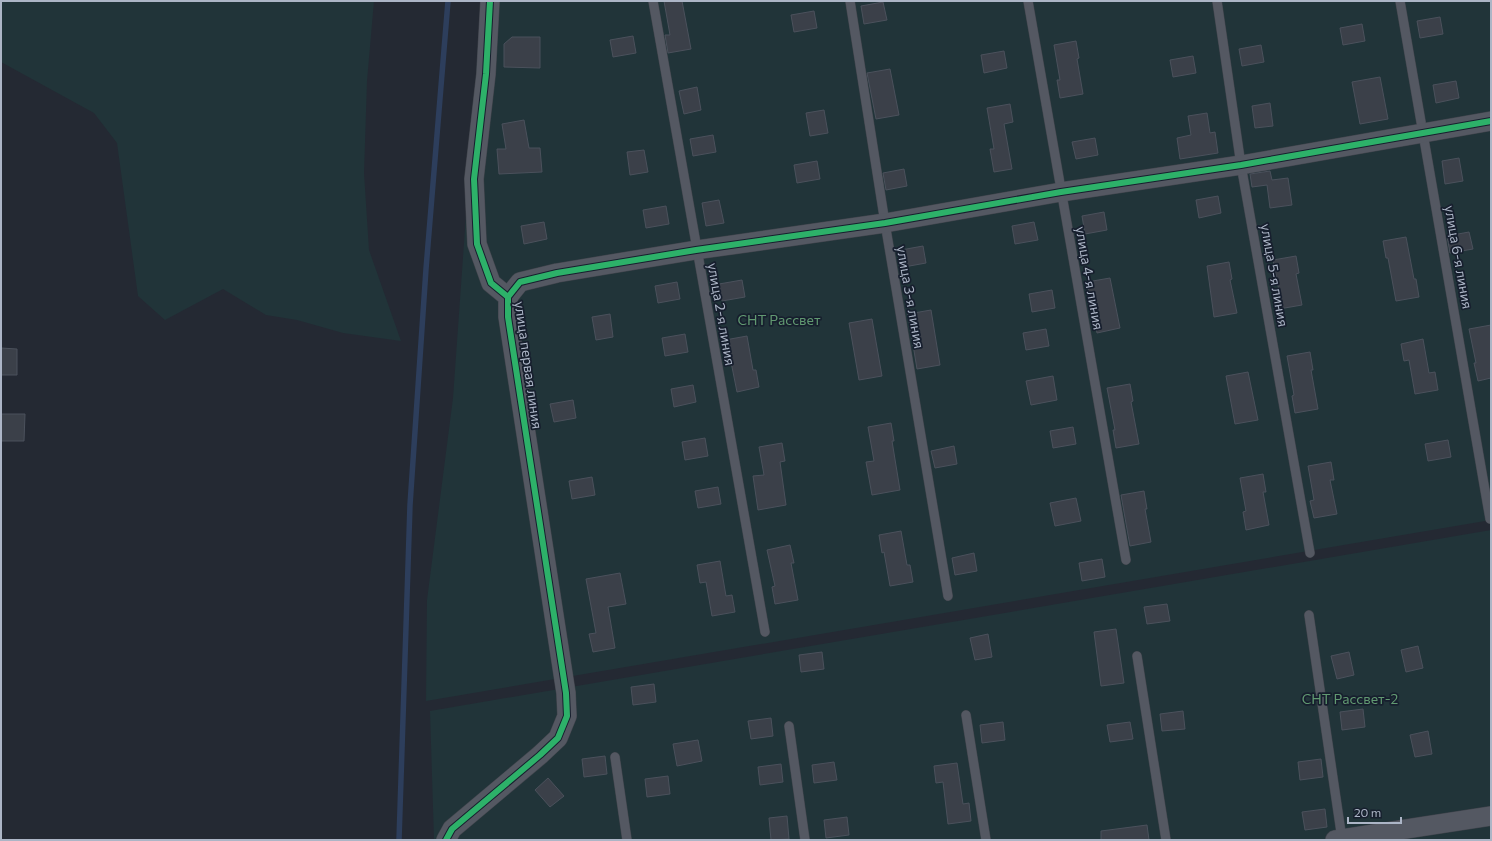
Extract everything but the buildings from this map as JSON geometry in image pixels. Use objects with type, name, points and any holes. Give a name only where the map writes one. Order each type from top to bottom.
[{"type":"street","name":"улица первая линия","points":[[446,840],[452,829],[558,738],[567,716],[566,693],[508,317],[508,297],[491,283],[477,244],[474,178],[486,74],[490,1]]},
{"type":"street","points":[[508,297],[520,282],[557,273],[696,250],[885,223],[1061,192],[1242,164],[1491,121]]},
{"type":"street","points":[[1338,839],[1491,816]]},
{"type":"lane","name":"улица 2-я линия","points":[[653,1],[765,632]]},
{"type":"lane","name":"улица 3-я линия","points":[[850,1],[885,223],[948,596]]},
{"type":"lane","name":"улица 4-я линия","points":[[1028,1],[1126,560]]},
{"type":"lane","name":"улица 5-я линия","points":[[1217,1],[1242,164],[1310,553]]},
{"type":"lane","name":"улица 6-я линия","points":[[1400,1],[1490,519]]},
{"type":"lane","points":[[1309,616],[1338,839]]},
{"type":"lane","points":[[1137,656],[1166,840]]},
{"type":"lane","points":[[966,715],[986,840]]},
{"type":"lane","points":[[789,726],[805,840]]},
{"type":"lane","points":[[615,757],[627,840]]},
{"type":"green space","points":[[1,1],[374,1],[367,81],[364,173],[369,250],[401,341],[343,333],[297,320],[266,315],[223,289],[165,320],[138,296],[117,143],[94,113],[1,62]]},
{"type":"green space","name":"СНТ Рассвет","points":[[484,1],[1491,1],[1491,520],[426,701],[427,600],[453,398],[481,4]]},
{"type":"green space","name":"СНТ Рассвет-2","points":[[1491,530],[1491,840],[434,840],[430,711]]},
{"type":"waterway","points":[[399,840],[410,505],[426,269],[448,1]]},
{"type":"cycle path","points":[[446,840],[452,829],[558,738],[567,716],[566,693],[508,317],[508,297],[491,283],[477,244],[474,179],[486,74],[490,1]]},
{"type":"cycle path","points":[[508,297],[520,282],[557,273],[696,250],[885,223],[1061,192],[1241,165],[1491,121]]}]
